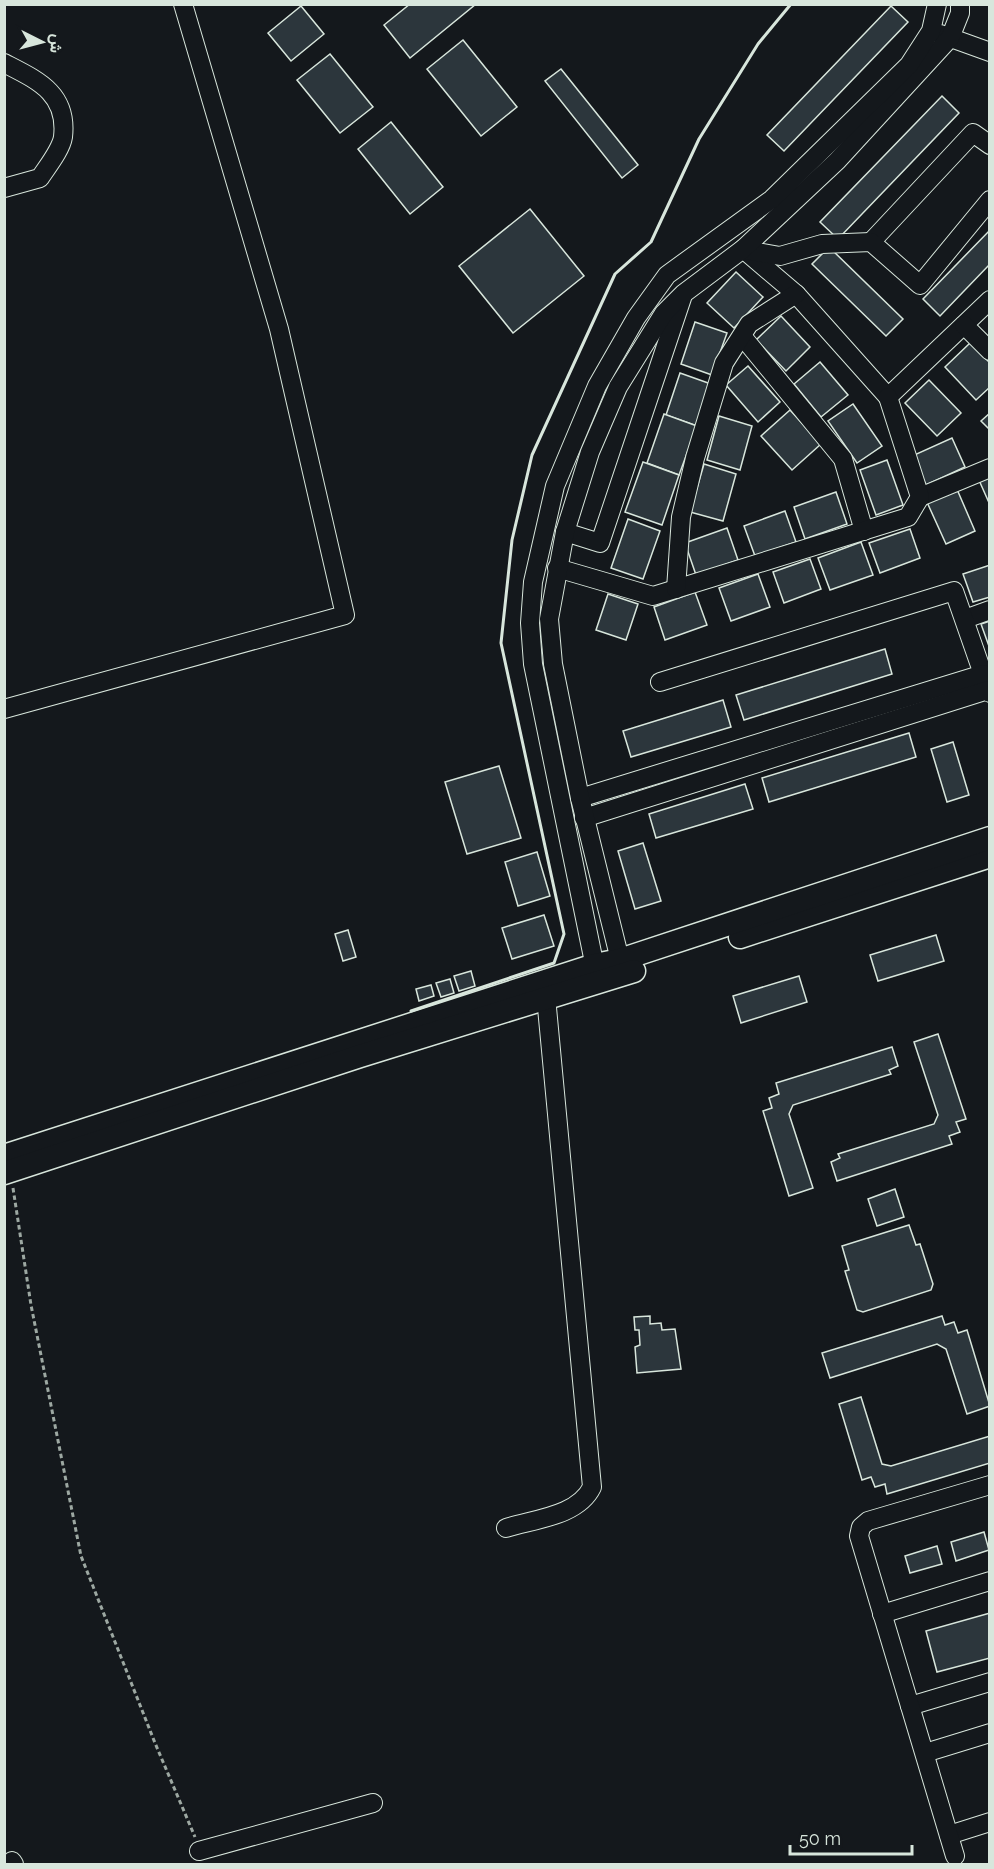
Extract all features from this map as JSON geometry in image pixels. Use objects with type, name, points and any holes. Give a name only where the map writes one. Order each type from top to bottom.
[{"type":"main road","points":[[622,967],[990,838]]},
{"type":"main road","points":[[6,1161],[596,973],[990,856]]},
{"type":"street","points":[[4,709],[345,615],[279,329],[183,4]]},
{"type":"street","points":[[596,973],[533,664],[530,622],[533,582],[555,486],[597,386],[636,318],[667,275],[772,199],[909,65],[931,31],[937,4]]},
{"type":"street","points":[[622,967],[584,818],[553,664],[549,619],[565,532],[590,452],[618,387],[664,312],[683,294],[743,249],[837,161],[950,38],[960,13],[960,4]]},
{"type":"street","points":[[931,31],[990,52]]},
{"type":"street","points":[[4,63],[42,82],[52,94],[59,104],[63,138],[40,178],[4,188]]},
{"type":"street","points":[[871,242],[973,133],[990,146]]},
{"type":"street","points":[[743,249],[780,256],[822,244],[871,242],[920,285],[990,200]]},
{"type":"street","points":[[743,249],[796,294],[888,397],[920,497]]},
{"type":"street","points":[[565,532],[600,543],[683,294]]},
{"type":"street","points":[[676,589],[681,518],[694,458],[724,363],[749,324],[796,294]]},
{"type":"street","points":[[888,397],[990,300]]},
{"type":"street","points":[[964,325],[990,351]]},
{"type":"street","points":[[742,336],[843,459],[864,531]]},
{"type":"street","points":[[557,567],[653,596],[908,517],[920,497],[990,468]]},
{"type":"street","points":[[660,682],[954,591],[987,678]]},
{"type":"street","points":[[965,619],[990,610]]},
{"type":"street","points":[[580,798],[987,678]]},
{"type":"street","points":[[584,818],[987,678]]},
{"type":"street","points":[[506,1527],[576,1507],[586,1499],[592,1487],[544,990]]},
{"type":"street","points":[[956,1856],[860,1540],[861,1527],[868,1521],[990,1485]]},
{"type":"street","points":[[882,1614],[990,1581]]},
{"type":"street","points":[[910,1706],[990,1682]]},
{"type":"street","points":[[925,1753],[990,1733]]},
{"type":"street","points":[[199,1851],[373,1803]]},
{"type":"street","points":[[949,1835],[990,1822]]},
{"type":"path","points":[[6,1161],[31,1305],[81,1556],[199,1851]]},
{"type":"building","points":[[410,4],[476,4],[410,58],[384,25]]},
{"type":"building","points":[[301,6],[324,34],[291,61],[268,33]]},
{"type":"building","points":[[891,6],[908,22],[784,151],[767,135]]},
{"type":"building","points":[[463,40],[517,107],[481,136],[427,69]]},
{"type":"building","points":[[330,54],[373,107],[340,133],[297,80]]},
{"type":"building","points":[[561,69],[638,165],[622,178],[545,81]]},
{"type":"building","points":[[942,96],[959,113],[838,239],[820,222]]},
{"type":"building","points":[[391,122],[443,187],[410,214],[358,149]]},
{"type":"building","points":[[530,209],[584,276],[513,333],[459,266]]},
{"type":"building","points":[[990,230],[990,264],[940,316],[923,299]]},
{"type":"building","points":[[829,247],[903,319],[886,336],[812,264]]},
{"type":"building","points":[[736,272],[763,297],[734,328],[707,303]]},
{"type":"building","points":[[781,316],[810,347],[786,371],[756,340]]},
{"type":"building","points":[[695,322],[727,333],[712,375],[681,364]]},
{"type":"building","points":[[970,343],[990,363],[990,387],[976,400],[945,367]]},
{"type":"building","points":[[820,362],[848,395],[821,417],[794,384]]},
{"type":"building","points":[[748,366],[780,402],[758,422],[726,385]]},
{"type":"building","points":[[680,373],[711,384],[697,426],[666,415]]},
{"type":"building","points":[[929,380],[961,413],[937,436],[905,403]]},
{"type":"building","points":[[853,404],[882,446],[857,463],[828,421]]},
{"type":"building","points":[[790,410],[821,444],[792,470],[761,436]]},
{"type":"building","points":[[990,413],[990,430],[981,421]]},
{"type":"building","points":[[664,414],[697,426],[679,475],[647,463]]},
{"type":"building","points":[[719,416],[752,426],[740,470],[707,460]]},
{"type":"building","points":[[952,438],[965,467],[926,485],[912,456]]},
{"type":"building","points":[[887,460],[903,505],[876,515],[860,470]]},
{"type":"building","points":[[643,462],[679,475],[662,525],[625,512]]},
{"type":"building","points":[[704,464],[736,474],[723,521],[690,512]]},
{"type":"building","points":[[990,473],[990,505],[978,478]]},
{"type":"building","points":[[956,487],[975,531],[946,544],[926,500]]},
{"type":"building","points":[[836,492],[847,524],[805,539],[794,507]]},
{"type":"building","points":[[785,511],[796,542],[755,556],[744,526]]},
{"type":"building","points":[[628,519],[660,531],[643,579],[611,568]]},
{"type":"building","points":[[727,528],[738,560],[696,575],[685,543]]},
{"type":"building","points":[[910,529],[920,558],[880,573],[869,543]]},
{"type":"building","points":[[861,542],[873,575],[830,590],[818,558]]},
{"type":"building","points":[[810,559],[821,589],[784,603],[773,572]]},
{"type":"building","points":[[990,565],[990,597],[973,602],[963,574]]},
{"type":"building","points":[[758,574],[770,607],[731,621],[719,588]]},
{"type":"building","points":[[695,592],[707,625],[665,640],[654,607]]},
{"type":"building","points":[[608,594],[638,604],[626,640],[596,630]]},
{"type":"building","points":[[990,621],[990,649],[981,624]]},
{"type":"building","points":[[885,649],[892,674],[744,720],[736,695]]},
{"type":"building","points":[[723,700],[731,727],[631,757],[623,731]]},
{"type":"building","points":[[909,733],[916,757],[769,802],[762,778]]},
{"type":"building","points":[[953,742],[969,795],[947,802],[931,749]]},
{"type":"building","points":[[499,766],[521,838],[467,854],[445,782]]},
{"type":"building","points":[[745,784],[753,809],[656,838],[649,814]]},
{"type":"building","points":[[643,843],[661,901],[635,909],[618,851]]},
{"type":"building","points":[[537,852],[550,896],[518,906],[505,862]]},
{"type":"building","points":[[544,915],[554,946],[512,959],[502,928]]},
{"type":"building","points":[[348,930],[356,957],[343,961],[335,934]]},
{"type":"building","points":[[936,935],[944,961],[878,981],[870,955]]},
{"type":"building","points":[[471,971],[475,986],[459,991],[454,976]]},
{"type":"building","points":[[799,976],[807,1002],[741,1023],[733,996]]},
{"type":"building","points":[[450,979],[454,993],[441,997],[436,983]]},
{"type":"building","points":[[431,985],[434,996],[419,1001],[416,989]]},
{"type":"building","points":[[938,1034],[966,1119],[956,1122],[960,1132],[949,1136],[952,1144],[837,1181],[831,1162],[840,1158],[838,1154],[934,1124],[938,1115],[914,1042]]},
{"type":"building","points":[[892,1047],[898,1066],[889,1070],[891,1074],[793,1105],[789,1114],[813,1188],[789,1196],[763,1111],[772,1108],[769,1098],[779,1094],[776,1083]]},
{"type":"building","points":[[895,1189],[904,1217],[877,1226],[868,1199]]},
{"type":"building","points":[[909,1225],[916,1245],[920,1244],[933,1284],[931,1290],[863,1312],[857,1310],[845,1271],[849,1270],[842,1246]]},
{"type":"building","points":[[650,1316],[650,1324],[661,1323],[662,1330],[675,1329],[681,1369],[637,1373],[635,1347],[640,1345],[639,1330],[635,1330],[634,1317]]},
{"type":"building","points":[[942,1316],[945,1325],[954,1322],[958,1333],[967,1330],[990,1406],[967,1414],[946,1349],[937,1344],[830,1378],[822,1353]]},
{"type":"building","points":[[861,1397],[882,1464],[891,1466],[990,1436],[990,1463],[887,1494],[885,1484],[875,1487],[871,1477],[862,1480],[839,1404]]},
{"type":"building","points":[[984,1532],[989,1550],[956,1561],[951,1542]]},
{"type":"building","points":[[937,1546],[942,1564],[910,1573],[905,1556]]},
{"type":"building","points":[[990,1613],[990,1658],[937,1672],[926,1631]]},
{"type":"wall","points":[[411,1011],[554,963],[564,934],[501,643],[512,540],[532,455],[615,274],[651,242],[699,139],[758,44],[791,4]]}]
